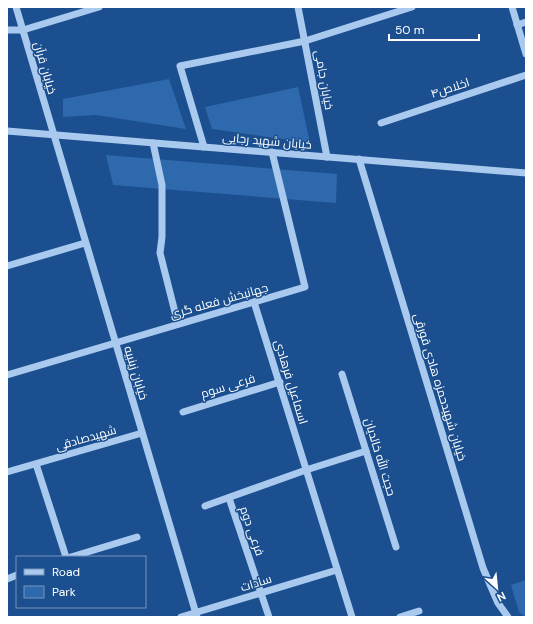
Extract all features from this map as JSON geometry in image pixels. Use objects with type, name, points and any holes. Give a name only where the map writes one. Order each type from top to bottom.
[{"type":"street","name":"خیابان قرآن","points":[[16,7],[53,134]]},
{"type":"street","points":[[7,30],[23,30],[99,7]]},
{"type":"street","name":"خیابان جامی","points":[[298,7],[327,157]]},
{"type":"street","points":[[204,147],[180,66],[305,41],[412,7]]},
{"type":"street","points":[[512,7],[526,54]]},
{"type":"street","points":[[517,25],[526,22]]},
{"type":"street","name":"اخلاص۴","points":[[381,123],[526,75]]},
{"type":"street","name":"خیابان شهید رجایی","points":[[7,131],[526,173]]},
{"type":"street","name":"خیابان زینبیه","points":[[53,134],[197,615]]},
{"type":"street","points":[[153,143],[162,185],[162,237],[160,253],[178,324]]},
{"type":"street","name":"جهانبخش فعله گری","points":[[7,375],[305,287],[272,152]]},
{"type":"street","name":"خیابان شهیدحمزه هادی قورقی","points":[[359,159],[483,568],[498,603],[508,617]]},
{"type":"street","points":[[7,266],[85,243]]},
{"type":"street","name":"اسماعیل فرهادی","points":[[254,302],[352,617]]},
{"type":"street","name":"حجت الله خالدیان","points":[[342,374],[396,547]]},
{"type":"street","name":"فرعی سوم","points":[[183,412],[280,382]]},
{"type":"street","name":"شهیدصادقی","points":[[7,472],[142,433]]},
{"type":"street","points":[[205,506],[306,470],[366,451]]},
{"type":"street","points":[[36,464],[66,556]]},
{"type":"street","name":"فرعی دوم","points":[[229,498],[262,593],[268,617]]},
{"type":"street","points":[[73,556],[137,537]]},
{"type":"street","name":"سادات","points":[[181,617],[197,615],[337,570]]},
{"type":"street","points":[[400,617],[419,611]]},
{"type":"green space","points":[[169,79],[186,129],[96,115],[63,117],[63,99]]},
{"type":"green space","points":[[298,87],[310,143],[212,129],[205,107]]},
{"type":"green space","points":[[106,155],[337,174],[336,203],[113,185]]},
{"type":"green space","points":[[526,580],[525,617],[519,612],[511,585]]}]
